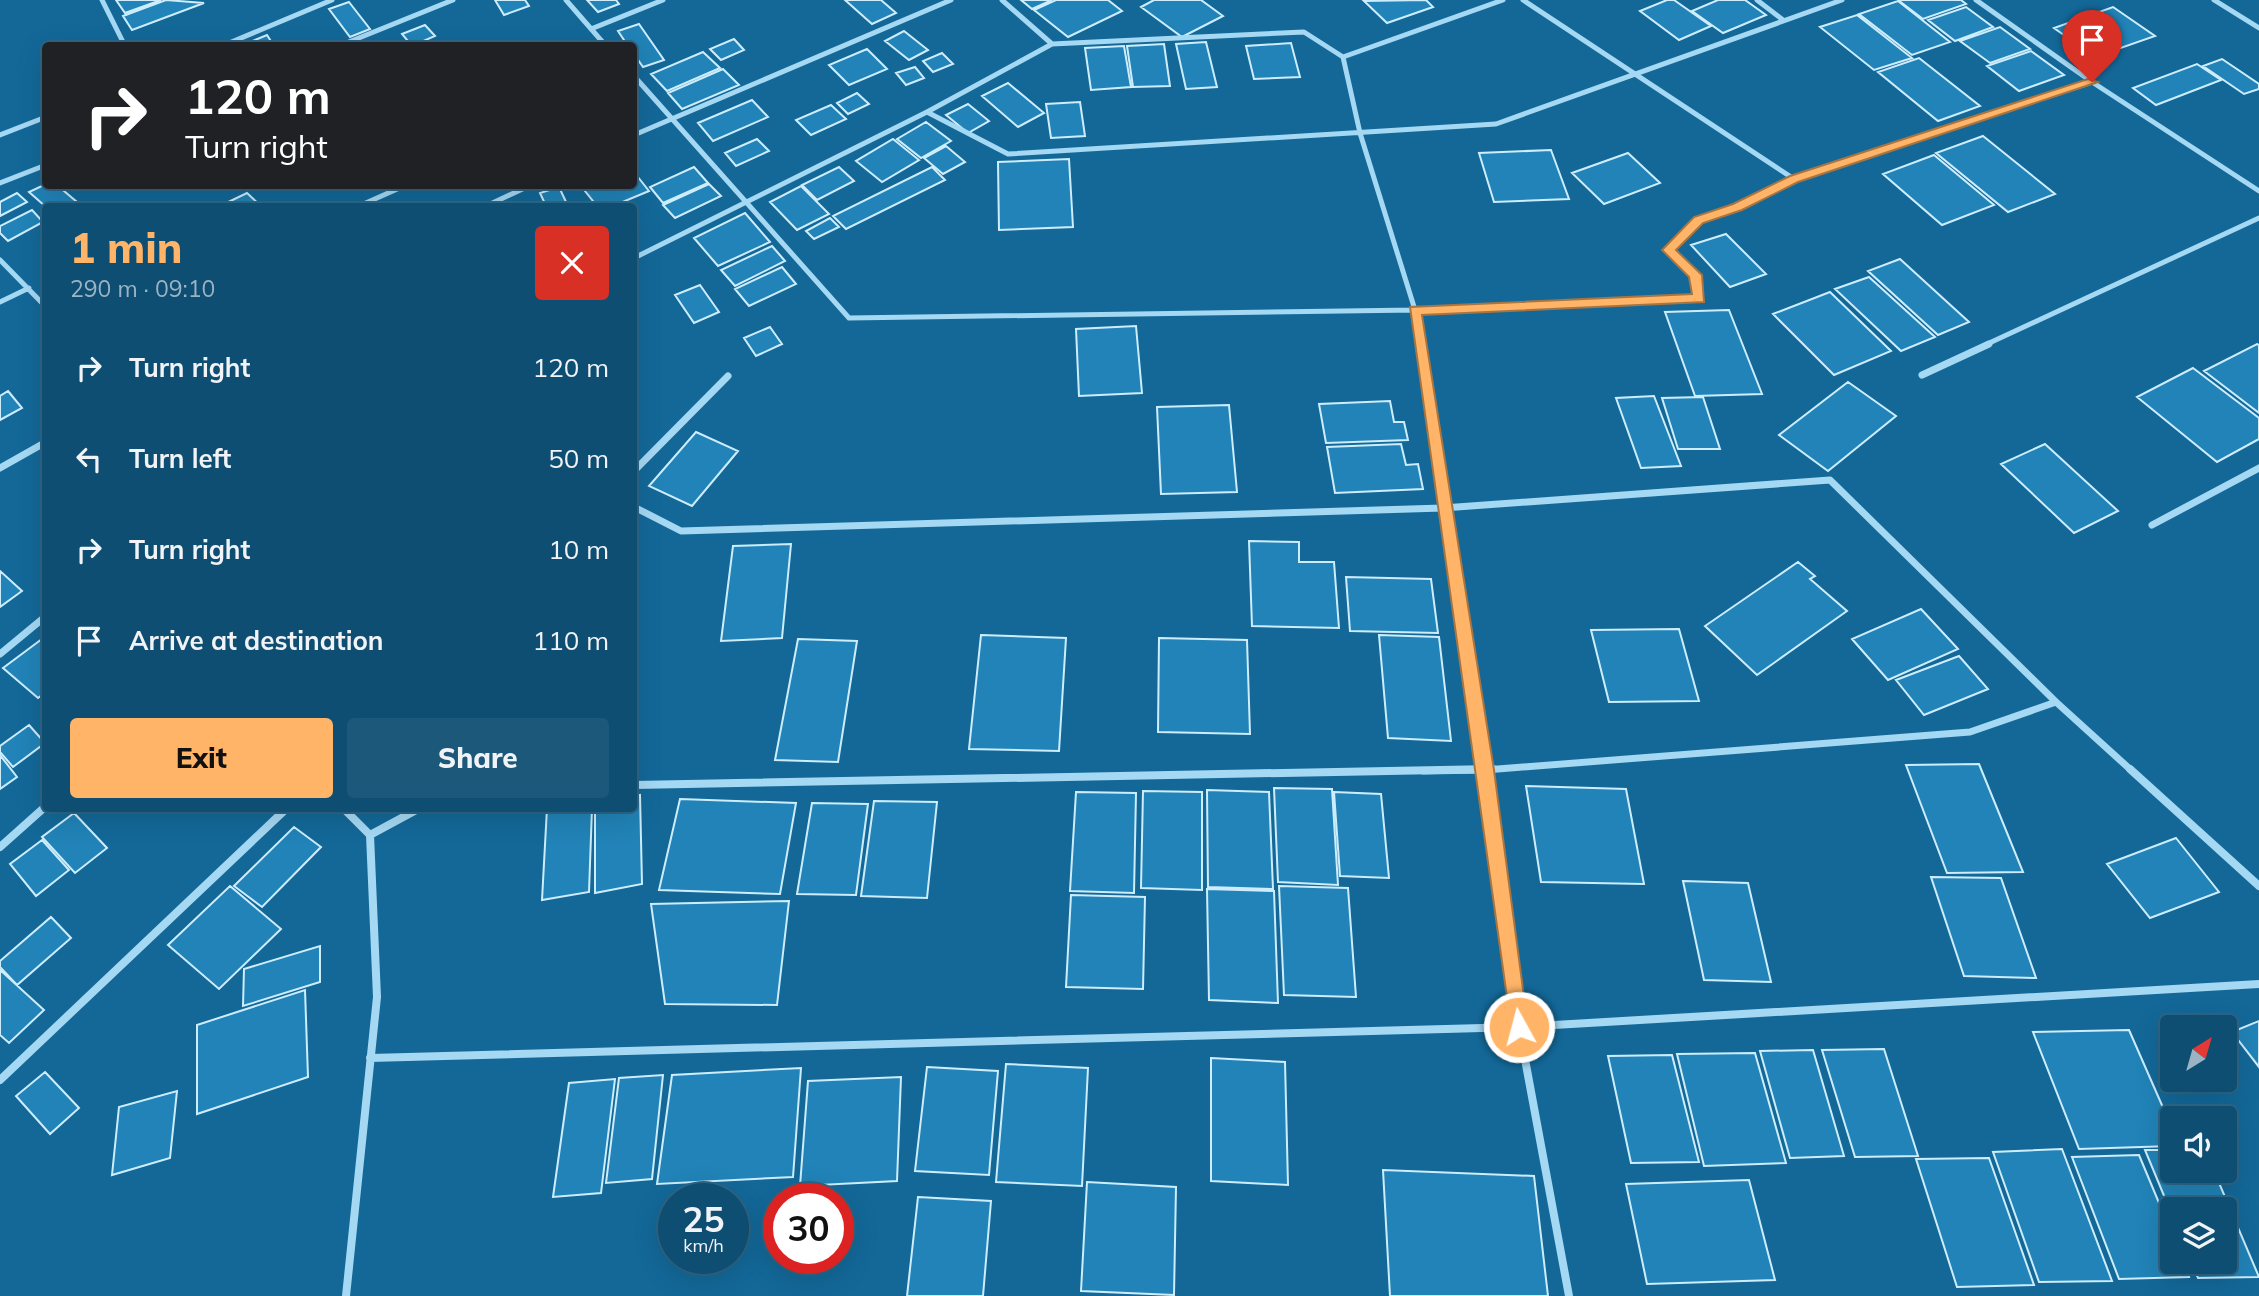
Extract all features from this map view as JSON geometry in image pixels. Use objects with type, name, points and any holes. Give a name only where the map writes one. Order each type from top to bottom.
[{"type":"street","points":[[102,0],[123,42]]},
{"type":"street","points":[[232,42],[332,0]]},
{"type":"street","points":[[349,42],[453,0]]},
{"type":"street","points":[[566,0],[602,42]]},
{"type":"street","points":[[591,29],[663,0]]},
{"type":"street","points":[[637,134],[951,0]]},
{"type":"street","points":[[1002,0],[1052,44]]},
{"type":"street","points":[[1343,57],[1503,0]]},
{"type":"street","points":[[1523,0],[1794,179]]},
{"type":"street","points":[[1757,0],[1783,20]]},
{"type":"street","points":[[927,112],[1008,154],[1496,124],[1842,0]]},
{"type":"street","points":[[1976,0],[2092,82],[2259,191]]},
{"type":"street","points":[[2214,0],[2259,28]]},
{"type":"street","points":[[637,256],[927,112],[1052,44],[1304,32],[1343,57],[1360,133],[1415,310],[1443,508],[1485,770],[1519,1027],[1569,1296]]},
{"type":"street","points":[[637,81],[849,318],[1415,310],[1699,298],[1695,275],[1668,250],[1699,220],[1737,207],[1794,179],[2092,82]]},
{"type":"street","points":[[0,135],[42,119]]},
{"type":"street","points":[[0,183],[42,167]]},
{"type":"street","points":[[366,203],[397,189]]},
{"type":"street","points":[[492,203],[523,189]]},
{"type":"street","points":[[1922,375],[2259,218]]},
{"type":"street","points":[[0,260],[42,303]]},
{"type":"street","points":[[0,303],[29,288]]},
{"type":"street","points":[[637,468],[728,376]]},
{"type":"street","points":[[0,468],[42,444]]},
{"type":"street","points":[[2152,525],[2259,468]]},
{"type":"street","points":[[637,509],[681,531],[1443,508],[1830,480],[2056,702],[2259,886]]},
{"type":"street","points":[[0,654],[42,619]]},
{"type":"street","points":[[637,785],[1485,770],[1970,732],[2056,702]]},
{"type":"street","points":[[0,847],[42,810]]},
{"type":"street","points":[[0,1080],[283,812]]},
{"type":"street","points":[[346,1296],[377,997],[370,835],[347,812]]},
{"type":"street","points":[[370,835],[413,812]]},
{"type":"street","points":[[370,1058],[1519,1027],[2259,984]]},
{"type":"building","points":[[116,0],[161,0],[125,13]]},
{"type":"building","points":[[166,0],[204,3],[132,30],[123,16]]},
{"type":"building","points":[[495,0],[525,0],[529,6],[504,15]]},
{"type":"building","points":[[587,0],[616,0],[619,4],[598,12]]},
{"type":"building","points":[[845,0],[881,0],[896,13],[872,24]]},
{"type":"building","points":[[1021,0],[1052,0],[1032,9]]},
{"type":"building","points":[[1056,0],[1108,0],[1122,11],[1068,37],[1034,10]]},
{"type":"building","points":[[1154,0],[1201,0],[1223,16],[1182,37],[1141,7]]},
{"type":"building","points":[[1426,0],[1433,7],[1387,23],[1364,1]]},
{"type":"building","points":[[1667,0],[1674,0],[1711,26],[1679,40],[1640,11]]},
{"type":"building","points":[[1718,0],[1745,0],[1766,15],[1723,33],[1692,11]]},
{"type":"building","points":[[1898,0],[1961,0],[1966,4],[1923,19]]},
{"type":"building","points":[[1898,1],[1950,42],[1912,55],[1859,14]]},
{"type":"building","points":[[349,2],[370,29],[350,37],[329,9]]},
{"type":"building","points":[[1966,7],[1993,27],[1955,41],[1928,20]]},
{"type":"building","points":[[2113,7],[2155,36],[2095,57],[2054,28]]},
{"type":"building","points":[[1857,15],[1912,58],[1874,70],[1820,27]]},
{"type":"building","points":[[639,24],[664,60],[643,67],[637,58],[637,42],[625,42],[618,31]]},
{"type":"building","points":[[425,25],[435,36],[421,42],[409,42],[402,34]]},
{"type":"building","points":[[2000,27],[2030,49],[1990,63],[1960,41]]},
{"type":"building","points":[[904,31],[928,50],[909,60],[885,41]]},
{"type":"building","points":[[267,35],[271,42],[250,42]]},
{"type":"building","points":[[734,39],[744,50],[721,60],[710,49]]},
{"type":"building","points":[[1206,42],[1217,87],[1186,89],[1176,44]]},
{"type":"building","points":[[1291,43],[1300,77],[1254,79],[1246,46]]},
{"type":"building","points":[[1164,44],[1170,86],[1133,87],[1127,46]]},
{"type":"building","points":[[1124,46],[1131,87],[1091,90],[1085,48]]},
{"type":"building","points":[[867,49],[887,69],[849,85],[829,65]]},
{"type":"building","points":[[2031,51],[2064,75],[2019,91],[1987,66]]},
{"type":"building","points":[[703,52],[720,68],[667,91],[651,74]]},
{"type":"building","points":[[942,53],[953,64],[933,72],[923,61]]},
{"type":"building","points":[[1919,58],[1980,106],[1938,121],[1878,72]]},
{"type":"building","points":[[2222,59],[2259,84],[2259,89],[2244,94],[2203,66]]},
{"type":"building","points":[[2197,64],[2221,80],[2156,105],[2133,88]]},
{"type":"building","points":[[915,67],[924,78],[906,85],[896,73]]},
{"type":"building","points":[[723,69],[739,85],[682,109],[668,93]]},
{"type":"building","points":[[1008,83],[1044,113],[1018,127],[982,96]]},
{"type":"building","points":[[857,93],[869,104],[848,114],[837,103]]},
{"type":"building","points":[[752,100],[768,117],[713,141],[698,123]]},
{"type":"building","points":[[1080,102],[1085,136],[1051,138],[1046,104]]},
{"type":"building","points":[[968,104],[989,121],[968,133],[946,115]]},
{"type":"building","points":[[831,105],[846,119],[811,135],[796,120]]},
{"type":"building","points":[[926,122],[951,141],[921,158],[897,139]]},
{"type":"building","points":[[1983,136],[2055,194],[2008,212],[1936,153]]},
{"type":"building","points":[[757,139],[769,151],[736,166],[725,153]]},
{"type":"building","points":[[893,139],[919,160],[882,182],[856,161]]},
{"type":"building","points":[[946,146],[965,162],[943,174],[924,158]]},
{"type":"building","points":[[1551,150],[1569,199],[1494,202],[1479,153]]},
{"type":"building","points":[[1628,153],[1660,183],[1604,204],[1572,173]]},
{"type":"building","points":[[1934,155],[1994,205],[1942,225],[1883,174]]},
{"type":"building","points":[[1069,159],[1073,227],[999,230],[998,162]]},
{"type":"building","points":[[694,167],[708,183],[663,203],[650,187]]},
{"type":"building","points":[[839,167],[854,181],[817,200],[802,185]]},
{"type":"building","points":[[932,167],[945,180],[846,229],[833,216]]},
{"type":"building","points":[[637,176],[649,191],[620,203],[595,203],[583,189],[637,189]]},
{"type":"building","points":[[709,184],[721,196],[675,218],[663,205]]},
{"type":"building","points":[[42,186],[42,189],[62,189],[77,202],[42,203],[29,192]]},
{"type":"building","points":[[801,186],[829,214],[797,230],[770,202]]},
{"type":"building","points":[[560,189],[567,203],[545,203],[540,193]]},
{"type":"building","points":[[17,193],[27,202],[0,216],[0,202]]},
{"type":"building","points":[[247,193],[258,203],[226,203]]},
{"type":"building","points":[[32,210],[42,221],[8,241],[0,233],[0,226]]},
{"type":"building","points":[[745,213],[770,242],[718,266],[694,238]]},
{"type":"building","points":[[830,218],[839,227],[814,239],[806,231]]},
{"type":"building","points":[[1726,234],[1766,274],[1730,287],[1691,245]]},
{"type":"building","points":[[772,246],[785,261],[735,286],[721,270]]},
{"type":"building","points":[[1900,259],[1969,322],[1938,335],[1868,271]]},
{"type":"building","points":[[782,267],[796,284],[749,306],[735,289]]},
{"type":"building","points":[[1869,277],[1935,337],[1901,351],[1835,289]]},
{"type":"building","points":[[700,285],[719,312],[694,323],[675,295]]},
{"type":"building","points":[[1830,292],[1891,351],[1834,375],[1773,314]]},
{"type":"building","points":[[1729,310],[1762,394],[1695,396],[1665,312]]},
{"type":"building","points":[[1136,326],[1142,393],[1079,396],[1076,329]]},
{"type":"building","points":[[770,327],[782,344],[756,356],[744,338]]},
{"type":"building","points":[[2259,345],[2259,413],[2204,371]]},
{"type":"building","points":[[2193,368],[2259,418],[2259,439],[2217,462],[2137,397]]},
{"type":"building","points":[[1848,382],[1896,416],[1828,471],[1779,435]]},
{"type":"building","points":[[8,391],[22,408],[0,420],[0,396]]},
{"type":"building","points":[[1654,396],[1681,466],[1641,468],[1616,398]]},
{"type":"building","points":[[1703,397],[1720,449],[1678,449],[1662,398]]},
{"type":"building","points":[[1390,401],[1394,422],[1404,422],[1408,440],[1326,443],[1319,404]]},
{"type":"building","points":[[1229,405],[1237,492],[1161,494],[1157,407]]},
{"type":"building","points":[[696,432],[738,451],[692,506],[649,486]]},
{"type":"building","points":[[1401,444],[1406,465],[1418,464],[1423,489],[1335,493],[1327,447]]},
{"type":"building","points":[[2045,444],[2118,511],[2074,533],[2001,464]]},
{"type":"building","points":[[1249,541],[1299,542],[1299,562],[1334,562],[1339,628],[1252,626]]},
{"type":"building","points":[[791,544],[782,638],[721,641],[733,546]]},
{"type":"building","points":[[1798,562],[1815,576],[1810,579],[1847,611],[1757,675],[1705,626]]},
{"type":"building","points":[[0,571],[22,591],[0,607]]},
{"type":"building","points":[[1346,577],[1431,579],[1438,633],[1350,631]]},
{"type":"building","points":[[1921,609],[1958,649],[1888,680],[1852,639]]},
{"type":"building","points":[[1679,629],[1699,701],[1609,702],[1591,630]]},
{"type":"building","points":[[981,635],[1066,638],[1059,751],[969,749]]},
{"type":"building","points":[[1379,635],[1439,637],[1451,741],[1388,738]]},
{"type":"building","points":[[1159,638],[1247,640],[1250,734],[1158,732]]},
{"type":"building","points":[[42,639],[42,695],[38,698],[3,668]]},
{"type":"building","points":[[798,639],[857,641],[838,762],[775,760]]},
{"type":"building","points":[[1959,656],[1988,689],[1924,715],[1896,680]]},
{"type":"building","points":[[29,725],[42,740],[42,745],[13,767],[0,752],[0,746]]},
{"type":"building","points":[[0,755],[17,777],[0,789]]},
{"type":"building","points":[[1979,764],[2023,872],[1947,873],[1906,765]]},
{"type":"building","points":[[1526,786],[1626,789],[1644,884],[1541,882]]},
{"type":"building","points":[[1274,788],[1332,789],[1338,885],[1278,882]]},
{"type":"building","points":[[1207,790],[1269,792],[1273,889],[1208,887]]},
{"type":"building","points":[[1143,791],[1202,792],[1202,890],[1141,888]]},
{"type":"building","points":[[1076,792],[1136,793],[1134,893],[1070,891]]},
{"type":"building","points":[[1334,792],[1381,794],[1389,878],[1340,876]]},
{"type":"building","points":[[640,795],[642,884],[595,893],[595,812],[637,812],[637,796]]},
{"type":"building","points":[[680,799],[796,803],[780,894],[659,890]]},
{"type":"building","points":[[874,801],[937,802],[927,898],[861,896]]},
{"type":"building","points":[[812,803],[868,804],[856,895],[797,894]]},
{"type":"building","points":[[547,812],[592,812],[589,892],[542,900]]},
{"type":"building","points":[[74,813],[107,848],[75,873],[42,837]]},
{"type":"building","points":[[294,827],[321,847],[262,907],[234,886]]},
{"type":"building","points":[[2176,838],[2219,892],[2150,918],[2107,864]]},
{"type":"building","points":[[42,840],[69,870],[36,896],[10,864]]},
{"type":"building","points":[[1931,877],[2001,878],[2036,978],[1964,976]]},
{"type":"building","points":[[1683,881],[1748,883],[1771,982],[1704,980]]},
{"type":"building","points":[[230,886],[281,929],[219,989],[168,945]]},
{"type":"building","points":[[1279,886],[1348,888],[1356,997],[1284,995]]},
{"type":"building","points":[[1207,889],[1274,891],[1278,1003],[1209,1000]]},
{"type":"building","points":[[1071,895],[1145,897],[1143,989],[1066,987]]},
{"type":"building","points":[[789,901],[777,1005],[665,1004],[651,904]]},
{"type":"building","points":[[51,917],[71,938],[17,985],[0,967],[0,961]]},
{"type":"building","points":[[320,946],[320,982],[243,1006],[244,969]]},
{"type":"building","points":[[0,970],[44,1010],[9,1043],[0,1035]]},
{"type":"building","points":[[305,990],[308,1077],[197,1114],[197,1025]]},
{"type":"building","points":[[2259,1021],[2259,1067],[2237,1038],[2237,1030]]},
{"type":"building","points":[[2129,1030],[2162,1106],[2160,1106],[2160,1146],[2079,1149],[2033,1032]]},
{"type":"building","points":[[1884,1049],[1918,1156],[1855,1157],[1822,1050]]},
{"type":"building","points":[[1813,1050],[1844,1156],[1790,1158],[1760,1051]]},
{"type":"building","points":[[1755,1053],[1786,1163],[1704,1166],[1677,1054]]},
{"type":"building","points":[[1672,1055],[1699,1162],[1631,1163],[1608,1056]]},
{"type":"building","points":[[1211,1058],[1285,1062],[1288,1185],[1211,1181]]},
{"type":"building","points":[[1006,1064],[1088,1068],[1082,1186],[996,1182]]},
{"type":"building","points":[[927,1067],[998,1071],[989,1175],[915,1171]]},
{"type":"building","points":[[801,1068],[793,1177],[657,1184],[672,1075]]},
{"type":"building","points":[[45,1072],[79,1108],[50,1134],[16,1096]]},
{"type":"building","points":[[663,1075],[652,1179],[606,1183],[619,1078]]},
{"type":"building","points":[[901,1077],[897,1181],[800,1183],[808,1081]]},
{"type":"building","points":[[615,1079],[601,1193],[553,1197],[569,1083]]},
{"type":"building","points":[[177,1091],[170,1158],[112,1175],[119,1107]]},
{"type":"building","points":[[2062,1149],[2112,1281],[2039,1282],[1993,1152]]},
{"type":"building","points":[[2145,1150],[2160,1150],[2160,1183],[2219,1183],[2225,1197],[2165,1197]]},
{"type":"building","points":[[2139,1155],[2160,1205],[2160,1274],[2188,1274],[2189,1277],[2119,1279],[2072,1157]]},
{"type":"building","points":[[1989,1158],[2034,1285],[1957,1287],[1916,1159]]},
{"type":"building","points":[[1383,1170],[1534,1176],[1548,1296],[1390,1296]]},
{"type":"building","points":[[1749,1180],[1775,1280],[1647,1284],[1626,1184]]},
{"type":"building","points":[[1087,1182],[1176,1187],[1174,1295],[1081,1291]]},
{"type":"building","points":[[918,1197],[991,1201],[983,1296],[907,1296]]},
{"type":"building","points":[[2237,1225],[2259,1277],[2198,1278],[2196,1274],[2237,1274]]},
{"type":"route","points":[[1519,1027],[1485,770],[1443,508],[1415,310],[1699,298],[1695,275],[1668,250],[1699,220],[1737,207],[1794,179],[2092,82]]}]
